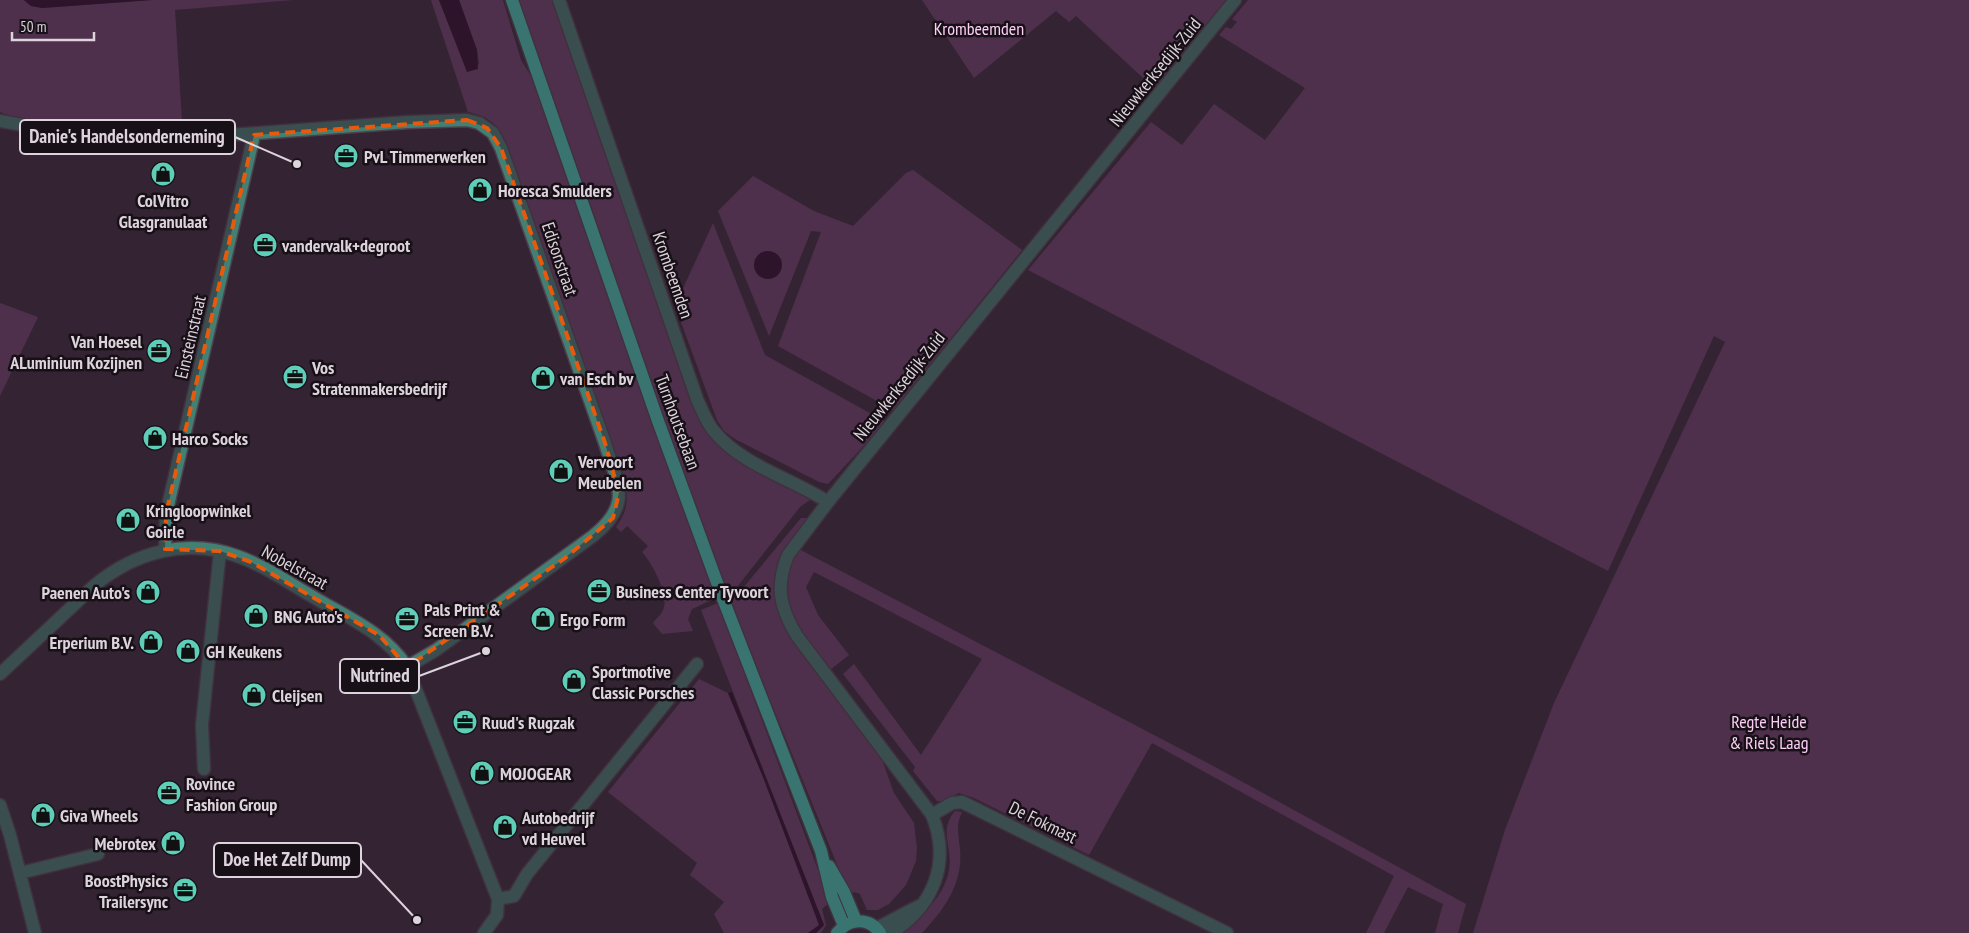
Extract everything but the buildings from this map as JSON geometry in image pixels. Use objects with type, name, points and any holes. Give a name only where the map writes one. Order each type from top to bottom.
[{"type":"main road","name":"Turnhoutsebaan","points":[[512,0],[723,599],[821,851],[832,897],[846,927]]},
{"type":"main road","points":[[846,927],[867,922],[878,931]]},
{"type":"street","name":"Krombeemden","points":[[559,0],[697,399],[705,417],[718,435],[742,456],[828,502]]},
{"type":"street","name":"Nieuwkerksedijk-Zuid","points":[[932,815],[797,636],[782,608],[782,576],[786,560],[828,502],[1235,0]]},
{"type":"street","name":"Edisonstraat","points":[[0,121],[121,143],[254,135],[408,122],[467,120],[479,123],[493,133],[518,191],[618,484],[619,503],[617,511],[605,527],[436,650],[407,667]]},
{"type":"street","name":"Einsteinstraat","points":[[165,549],[166,514],[254,135]]},
{"type":"street","name":"Nobelstraat","points":[[0,674],[111,572],[130,561],[165,549],[196,548],[220,551],[251,562],[379,635],[397,653],[407,667],[498,899]]},
{"type":"street","points":[[204,769],[202,724],[220,551]]},
{"type":"street","points":[[484,933],[497,914],[498,899],[514,896],[536,863],[697,664]]},
{"type":"street","name":"De Fokmast","points":[[932,815],[952,803],[962,802],[1227,933]]},
{"type":"street","points":[[0,805],[35,933]]},
{"type":"street","points":[[891,933],[907,923],[935,882],[941,855],[937,828],[932,815]]},
{"type":"street","points":[[20,873],[98,854]]},
{"type":"street","points":[[878,931],[919,906]]},
{"type":"highlighted area","points":[[467,120],[487,128],[501,148],[518,191],[605,443],[619,493],[613,518],[565,558],[407,667],[379,635],[251,562],[220,551],[165,549],[166,514],[254,135]]},
{"type":"green space","points":[[0,0],[24,0],[31,6],[42,8],[152,0],[293,0],[175,10],[183,136],[121,137],[15,118],[0,112]]},
{"type":"green space","points":[[431,0],[439,0],[467,71],[479,64],[477,50],[459,0],[503,0],[521,60],[534,81],[716,598],[692,609],[688,619],[693,631],[662,634],[653,623],[664,607],[664,594],[650,563],[642,552],[648,546],[627,526],[621,532],[616,527],[626,507],[625,485],[506,143],[500,131],[492,122],[468,112]]},
{"type":"green space","points":[[518,0],[555,0],[710,432],[814,497],[800,507],[737,587],[727,594],[603,248]]},
{"type":"green space","points":[[922,0],[1226,0],[1154,88],[1076,16],[1069,22],[1056,11],[974,78]]},
{"type":"green space","name":"Regte Heide & Riels Laag","points":[[1248,0],[1969,0],[1969,933],[1473,933],[1505,830],[1554,703],[1725,342],[1714,336],[1608,571],[1028,270],[1151,122],[1182,145],[1214,104],[1265,140],[1305,88],[1219,35],[1226,27],[1231,29],[1237,22],[1232,19]]},
{"type":"green space","points":[[913,170],[1022,250],[893,410],[778,346],[821,232],[811,231],[769,336],[718,211],[753,176],[814,211],[853,226],[906,173]]},
{"type":"green space","points":[[713,223],[765,355],[886,422],[828,484],[819,482],[735,439],[724,431],[717,420],[675,306]]},
{"type":"green space","points":[[0,303],[38,317],[0,396]]},
{"type":"green space","points":[[801,518],[812,518],[790,545],[777,606],[782,622],[880,754],[894,793],[914,823],[917,848],[916,861],[906,885],[889,904],[878,910],[867,910],[860,894],[855,892],[849,894],[729,599],[743,588]]},
{"type":"green space","points":[[797,548],[1217,768],[1466,904],[1458,933],[1435,933],[1443,904],[1408,887],[1384,933],[1366,933],[1394,876],[1152,743],[1089,855],[974,798],[959,793],[942,801],[937,801],[913,771],[915,767],[843,674],[854,664],[921,755],[982,659],[814,572],[806,587],[818,615],[849,655],[830,670],[798,627],[791,614],[787,600],[786,585]]},
{"type":"green space","points":[[718,603],[830,902],[822,909],[826,925],[821,933],[816,933],[824,925],[701,610]]},
{"type":"green space","points":[[699,679],[728,693],[763,777],[820,925],[808,933],[724,933],[714,914],[724,902],[690,875],[697,863],[608,792]]},
{"type":"green space","points":[[955,811],[962,812],[958,826],[960,862],[955,885],[938,915],[922,933],[900,933],[930,906],[942,889],[949,870],[950,861],[947,825]]},
{"type":"shaded area","points":[[24,0],[152,0],[42,8],[31,6]]},
{"type":"shaded area","points":[[439,0],[459,0],[477,50],[478,69],[467,72]]},
{"type":"shaded area","points":[[768,251],[778,255],[782,265],[778,275],[768,279],[758,275],[754,265],[758,255]]},
{"type":"shaded area","points":[[732,692],[824,925],[816,933],[808,933],[819,925],[763,777],[728,693]]},
{"type":"place","name":"PvL Timmerwerken","points":[[346,156]]},
{"type":"place","name":"Danie's Handelsonderneming","points":[[297,164]]},
{"type":"place","name":"ColVitro Glasgranulaat","points":[[163,174]]},
{"type":"place","name":"Horesca Smulders","points":[[480,190]]},
{"type":"place","name":"vandervalk+degroot","points":[[265,245]]},
{"type":"place","name":"Van Hoesel ALuminium Kozijnen","points":[[159,351]]},
{"type":"place","name":"Vos Stratenmakersbedrijf","points":[[295,377]]},
{"type":"place","name":"van Esch bv","points":[[543,378]]},
{"type":"place","name":"Harco Socks","points":[[155,438]]},
{"type":"place","name":"Vervoort Meubelen","points":[[561,471]]},
{"type":"place","name":"Kringloopwinkel Goirle","points":[[128,520]]},
{"type":"place","name":"Business Center Tyvoort","points":[[599,591]]},
{"type":"place","name":"Paenen Auto's","points":[[148,592]]},
{"type":"place","name":"BNG Auto's","points":[[256,616]]},
{"type":"place","name":"Pals Print & Screen B.V.","points":[[407,619]]},
{"type":"place","name":"Ergo Form","points":[[543,619]]},
{"type":"place","name":"Erperium B.V.","points":[[151,642]]},
{"type":"place","name":"GH Keukens","points":[[188,651]]},
{"type":"place","name":"Nutrined","points":[[486,651]]},
{"type":"place","name":"Sportmotive Classic Porsches","points":[[574,681]]},
{"type":"place","name":"Cleijsen","points":[[254,695]]},
{"type":"place","name":"Ruud's Rugzak","points":[[465,722]]},
{"type":"place","name":"MOJOGEAR","points":[[482,773]]},
{"type":"place","name":"Rovince Fashion Group","points":[[169,793]]},
{"type":"place","name":"Giva Wheels","points":[[43,815]]},
{"type":"place","name":"Autobedrijf vd Heuvel","points":[[505,827]]},
{"type":"place","name":"Mebrotex","points":[[173,843]]},
{"type":"place","name":"BoostPhysics Trailersync","points":[[185,890]]},
{"type":"place","name":"Doe Het Zelf Dump","points":[[417,920]]}]
